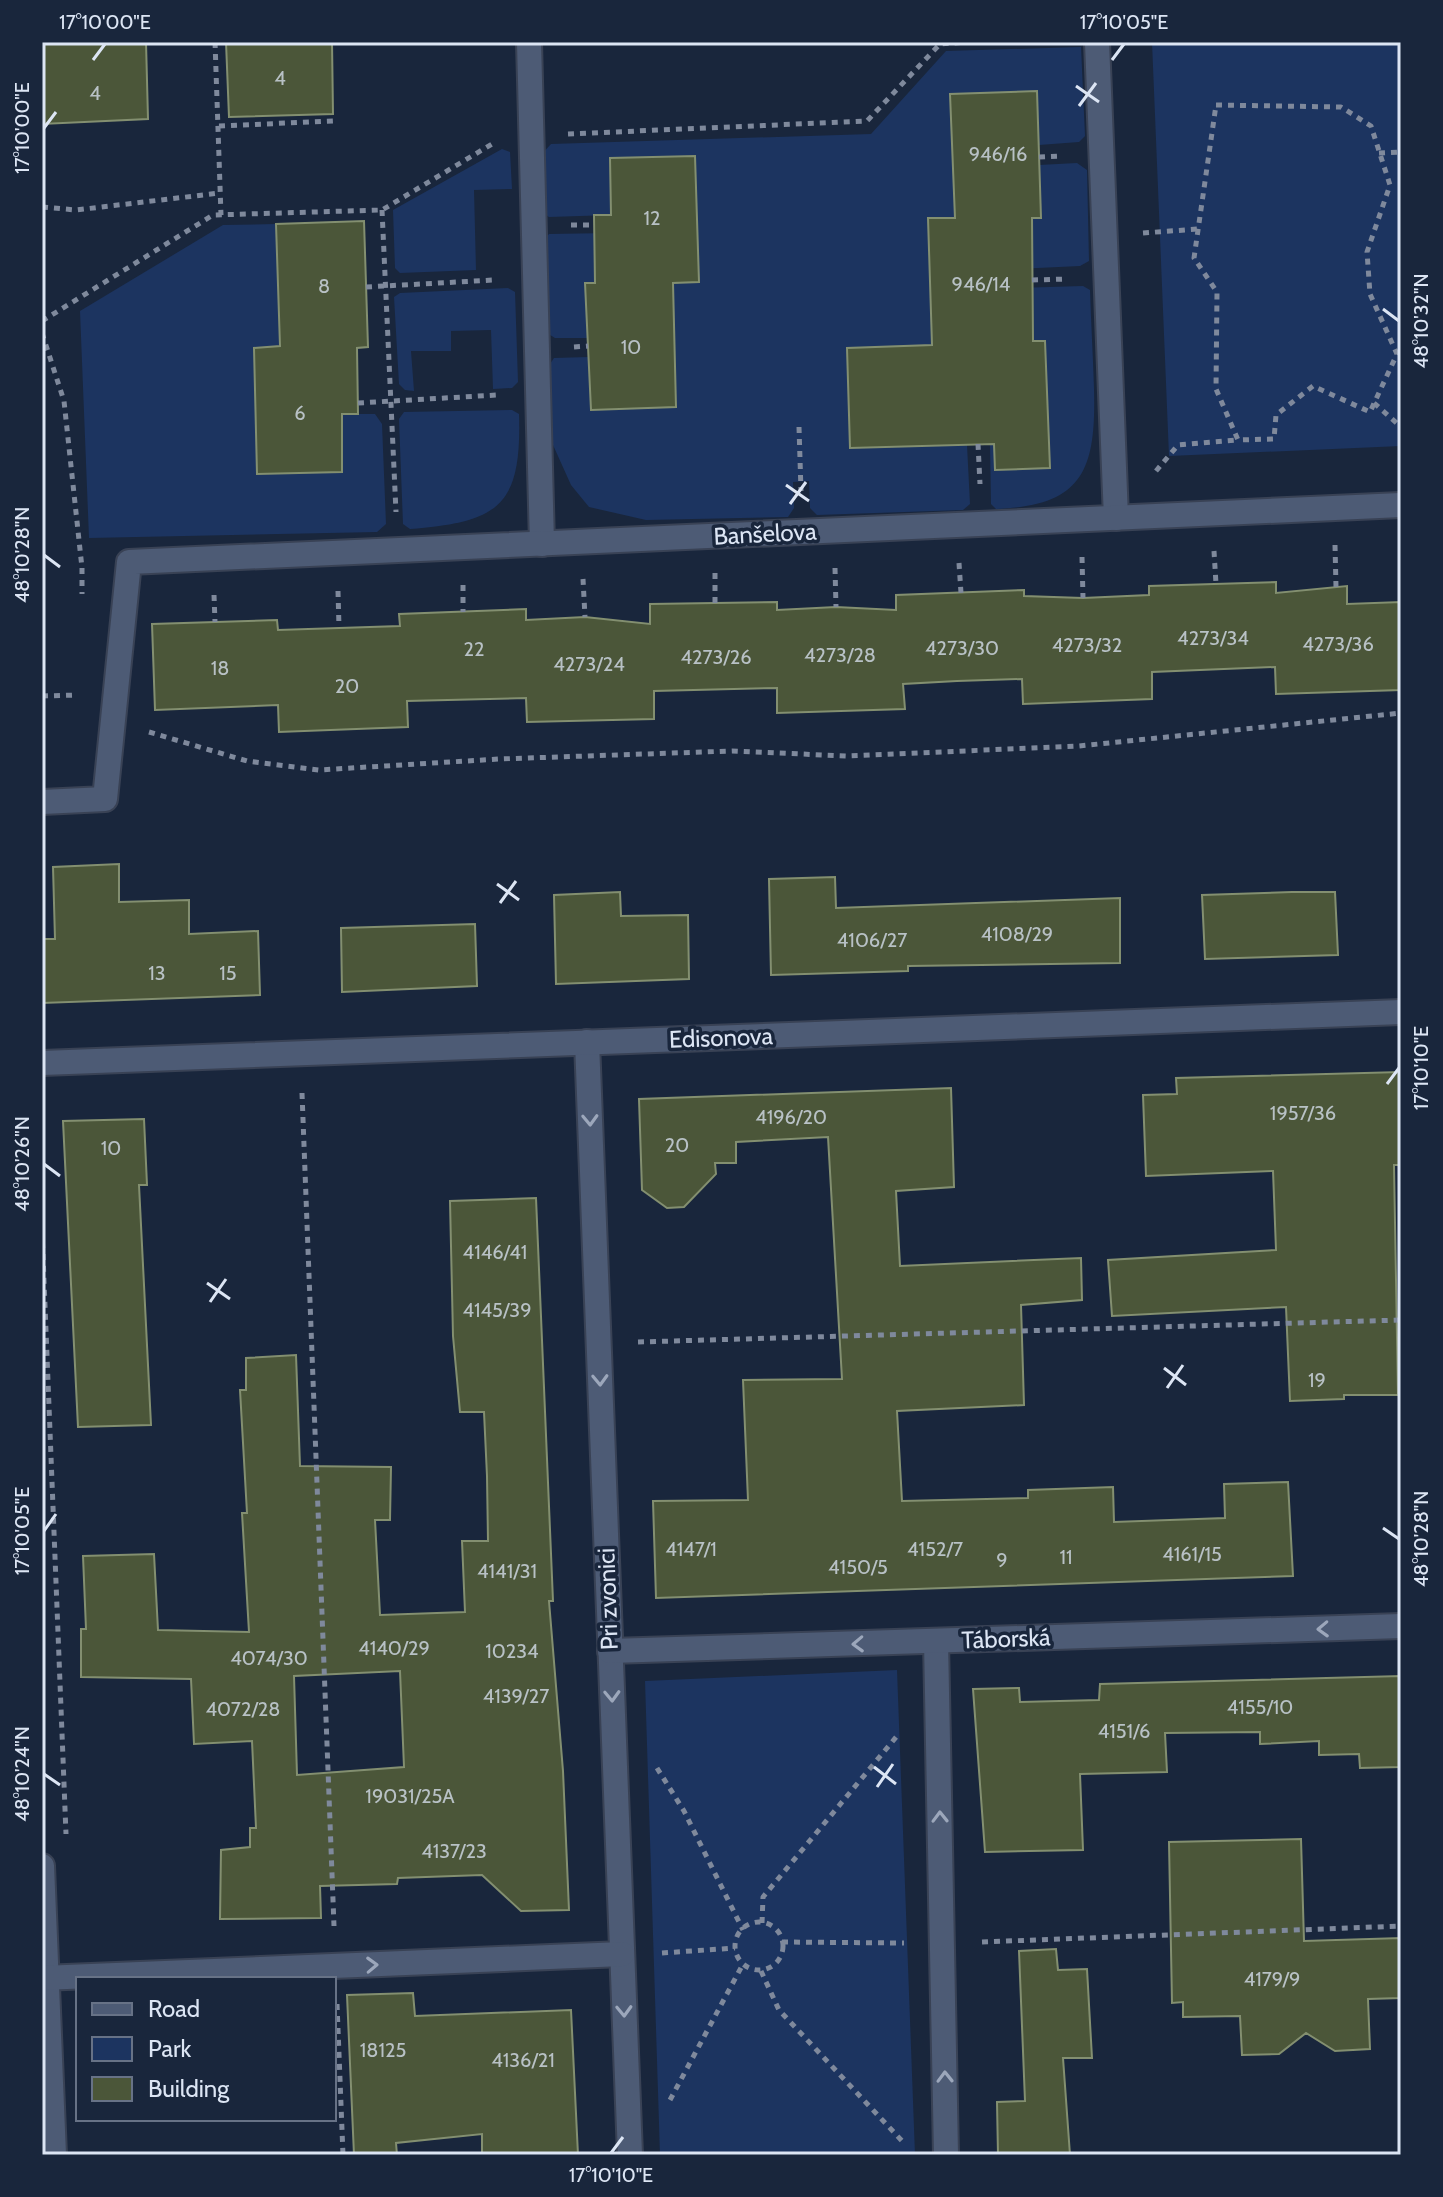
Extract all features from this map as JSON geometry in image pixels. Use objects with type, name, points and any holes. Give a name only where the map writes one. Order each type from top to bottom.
[{"type":"street","points":[[529,42],[542,544]]},
{"type":"street","points":[[1097,42],[1116,511]]},
{"type":"street","name":"Banšelova","points":[[113,718],[129,562],[802,532],[1116,511],[1401,505]]},
{"type":"street","points":[[42,802],[105,799],[113,718]]},
{"type":"street","name":"Edisonova","points":[[42,1063],[1401,1012]]},
{"type":"street","name":"Pri zvonici","points":[[587,1042],[630,2155]]},
{"type":"street","name":"Táborská","points":[[610,1651],[1401,1626]]},
{"type":"street","points":[[936,1641],[946,2155]]},
{"type":"street","points":[[42,1866],[44,1978],[54,2155]]},
{"type":"street","points":[[44,1978],[622,1954]]},
{"type":"path","points":[[215,42],[221,215]]},
{"type":"path","points":[[42,321],[213,215],[382,210],[531,128],[867,121],[940,44],[967,42]]},
{"type":"path","points":[[1116,511],[1135,495],[1178,445],[1274,439],[1276,415],[1313,386],[1370,412],[1397,354],[1370,294],[1367,252],[1390,185],[1371,126],[1341,107],[1216,105],[1194,258],[1217,292],[1216,389],[1238,440]]},
{"type":"path","points":[[219,126],[333,121]]},
{"type":"path","points":[[1379,153],[1401,152]]},
{"type":"path","points":[[42,207],[76,210],[220,193]]},
{"type":"path","points":[[382,210],[398,550]]},
{"type":"path","points":[[1105,236],[1198,229]]},
{"type":"path","points":[[366,287],[535,277]]},
{"type":"path","points":[[42,333],[64,401],[82,568]]},
{"type":"path","points":[[358,403],[538,392]]},
{"type":"path","points":[[1374,403],[1401,427]]},
{"type":"path","points":[[799,427],[802,532]]},
{"type":"path","points":[[113,718],[177,743],[247,761],[319,770],[499,759],[732,751],[847,756],[1079,746],[1401,713]]},
{"type":"path","points":[[301,1053],[335,1977]]},
{"type":"path","points":[[42,1230],[67,1844]]},
{"type":"path","points":[[599,1344],[1401,1320]]},
{"type":"path","points":[[762,1923],[763,1897],[937,1687]]},
{"type":"path","points":[[654,1763],[684,1811],[743,1930]]},
{"type":"path","points":[[735,1948],[743,1930],[762,1923]]},
{"type":"path","points":[[761,1971],[778,1961],[782,1942],[779,1933],[762,1923]]},
{"type":"path","points":[[782,1942],[943,1943],[1401,1926]]},
{"type":"path","points":[[656,1953],[735,1948]]},
{"type":"path","points":[[735,1948],[743,1964],[761,1971],[779,2010],[905,2144]]},
{"type":"path","points":[[669,2102],[743,1964]]},
{"type":"path","points":[[336,1990],[343,2155]]},
{"type":"green space","points":[[1152,42],[1401,42],[1401,446],[1169,456]]},
{"type":"green space","points":[[1081,47],[1085,136],[1079,142],[1039,145],[1036,91],[950,94],[955,218],[932,345],[847,348],[850,448],[967,445],[970,504],[963,510],[817,515],[810,508],[809,481],[793,482],[794,508],[788,517],[646,520],[589,507],[571,485],[553,445],[550,364],[554,358],[589,357],[592,410],[676,407],[672,283],[699,282],[695,157],[610,158],[611,215],[549,217],[542,212],[541,155],[551,144],[871,134],[946,51]]},
{"type":"green space","points":[[502,149],[510,152],[512,189],[474,190],[476,270],[400,273],[395,268],[393,210]]},
{"type":"green space","points":[[1077,163],[1087,170],[1089,261],[1080,266],[1015,269],[1014,218],[1041,218],[1039,165]]},
{"type":"green space","points":[[276,224],[280,346],[254,348],[257,474],[342,472],[342,414],[375,414],[382,424],[386,524],[377,532],[89,538],[80,311],[223,225]]},
{"type":"green space","points":[[612,233],[614,283],[586,283],[588,338],[555,338],[547,333],[545,239],[549,234]]},
{"type":"green space","points":[[1083,286],[1090,290],[1094,389],[1092,441],[1087,461],[1079,478],[1066,491],[1049,500],[996,509],[991,504],[990,444],[1050,468],[1045,341],[1016,341],[1016,288]]},
{"type":"green space","points":[[508,288],[515,292],[518,382],[512,388],[493,389],[491,330],[451,331],[451,351],[411,351],[414,391],[405,390],[399,384],[394,297],[400,293]]},
{"type":"green space","points":[[512,410],[519,414],[516,470],[499,504],[465,521],[410,529],[403,524],[399,419],[404,412]]},
{"type":"green space","points":[[897,1670],[915,2155],[660,2155],[645,1681]]},
{"type":"building","points":[[42,42],[146,42],[148,119],[42,124]]},
{"type":"building","points":[[226,42],[332,42],[333,114],[229,117]]},
{"type":"building","points":[[1037,91],[1041,218],[1032,218],[1033,341],[1045,341],[1050,468],[995,470],[994,444],[850,448],[847,348],[932,345],[928,218],[955,218],[950,94]]},
{"type":"building","points":[[695,156],[699,282],[673,283],[676,407],[591,410],[585,283],[595,283],[594,215],[611,215],[610,158]]},
{"type":"building","points":[[364,221],[368,347],[357,348],[358,414],[342,414],[342,472],[257,474],[254,348],[280,346],[276,224]]},
{"type":"building","points":[[1276,582],[1276,593],[1347,586],[1347,604],[1401,602],[1401,690],[1276,694],[1275,667],[1152,672],[1152,699],[1023,704],[1022,679],[903,684],[905,709],[777,713],[777,688],[654,691],[654,719],[527,722],[526,698],[407,701],[408,727],[279,732],[278,705],[155,710],[152,624],[277,620],[278,630],[400,626],[399,614],[526,609],[526,620],[585,617],[650,624],[650,604],[777,602],[777,610],[836,607],[896,610],[896,595],[1024,590],[1024,596],[1083,598],[1149,595],[1149,586]]},
{"type":"building","points":[[119,864],[119,902],[189,900],[189,934],[258,931],[260,995],[42,1003],[42,939],[55,939],[53,867]]},
{"type":"building","points":[[835,877],[836,908],[1120,898],[1120,963],[908,966],[908,971],[771,975],[769,879]]},
{"type":"building","points":[[620,892],[621,916],[688,915],[689,979],[556,984],[554,895]]},
{"type":"building","points":[[1335,892],[1338,955],[1205,959],[1202,895]]},
{"type":"building","points":[[475,924],[477,986],[342,992],[341,928]]},
{"type":"building","points":[[1401,1072],[1401,1165],[1394,1165],[1398,1395],[1344,1395],[1344,1399],[1290,1401],[1286,1307],[1112,1316],[1108,1260],[1276,1250],[1273,1171],[1146,1176],[1143,1095],[1177,1094],[1176,1078]]},
{"type":"building","points":[[951,1088],[954,1187],[896,1191],[900,1266],[1081,1258],[1082,1300],[1021,1305],[1024,1405],[897,1411],[902,1501],[1028,1498],[1028,1490],[1113,1487],[1114,1522],[1225,1518],[1224,1484],[1288,1482],[1293,1576],[656,1598],[653,1501],[748,1500],[743,1380],[842,1379],[828,1137],[736,1142],[736,1163],[715,1163],[716,1174],[684,1207],[667,1208],[642,1190],[639,1099]]},
{"type":"building","points":[[144,1119],[147,1185],[139,1185],[151,1425],[78,1427],[63,1121]]},
{"type":"building","points":[[536,1198],[553,1601],[549,1601],[563,1771],[569,1910],[521,1911],[482,1875],[398,1878],[397,1884],[320,1886],[321,1918],[220,1919],[221,1850],[250,1847],[250,1828],[256,1828],[252,1741],[194,1744],[191,1679],[81,1677],[81,1629],[86,1629],[83,1556],[154,1554],[158,1630],[249,1632],[242,1513],[247,1513],[240,1390],[246,1390],[246,1358],[296,1355],[300,1466],[391,1467],[390,1520],[375,1520],[380,1615],[465,1612],[462,1541],[488,1541],[487,1476],[484,1412],[460,1412],[453,1336],[450,1201]],"holes":[[[400,1671],[404,1767],[297,1775],[294,1676]]]},
{"type":"building","points":[[1401,1676],[1401,1767],[1360,1768],[1359,1754],[1319,1755],[1319,1741],[1260,1744],[1260,1732],[1165,1733],[1167,1772],[1080,1774],[1083,1850],[985,1852],[973,1689],[1019,1688],[1020,1702],[1099,1700],[1100,1684]]},
{"type":"building","points":[[1301,1839],[1304,1941],[1401,1938],[1401,1998],[1368,1999],[1370,2049],[1335,2051],[1306,2033],[1279,2054],[1242,2055],[1240,2016],[1183,2017],[1183,2002],[1172,2003],[1169,1842]]},
{"type":"building","points":[[1056,1949],[1058,1970],[1087,1969],[1092,2058],[1063,2058],[1070,2155],[998,2155],[997,2102],[1025,2101],[1019,1951]]},
{"type":"building","points":[[413,1993],[415,2016],[571,2010],[578,2155],[482,2155],[482,2134],[396,2143],[397,2155],[354,2155],[347,1995]]}]
